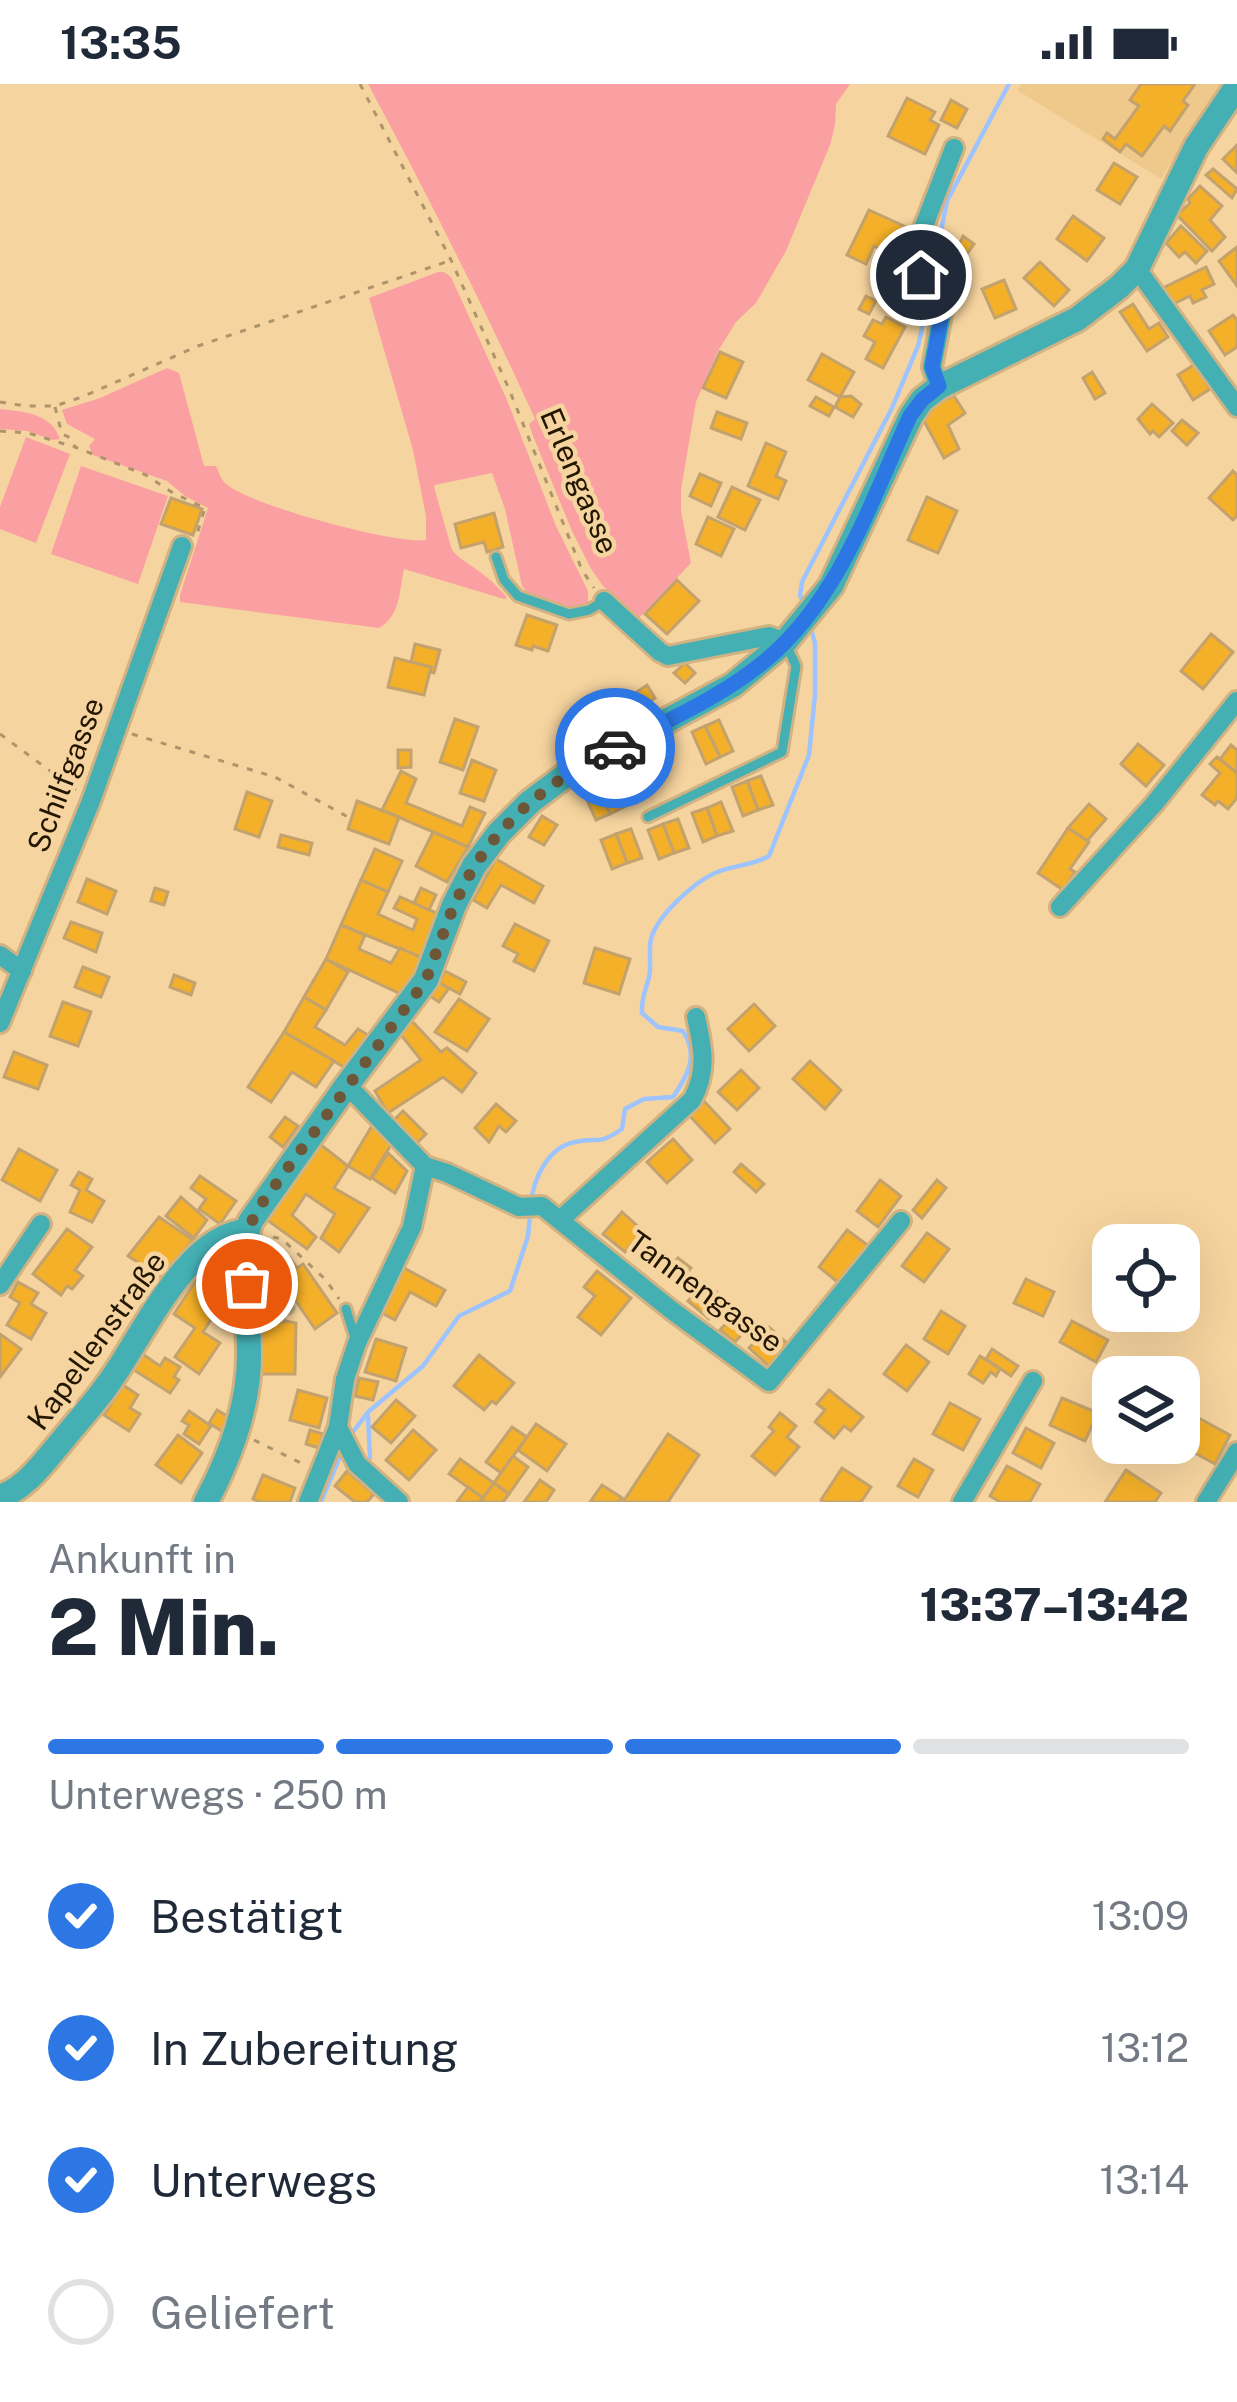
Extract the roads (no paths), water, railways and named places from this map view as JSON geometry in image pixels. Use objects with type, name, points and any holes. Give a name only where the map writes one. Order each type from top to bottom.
[{"type":"street","points":[[206,1502],[236,1432],[248,1380],[248,1231],[259,1206],[426,980],[474,866],[520,811],[566,775],[733,685],[793,634],[825,595],[910,416],[922,400],[939,386],[1077,319],[1137,269],[1196,147],[1237,86]]},
{"type":"street","points":[[939,386],[932,367],[945,298],[910,262],[954,148]]},
{"type":"street","points":[[1137,269],[1237,407]]},
{"type":"street","name":"Schilfgasse","points":[[0,1023],[91,801],[182,547]]},
{"type":"street","name":"Erlengasse","points":[[604,601],[668,656],[793,634]]},
{"type":"street","points":[[1060,908],[1154,804],[1237,701]]},
{"type":"street","points":[[0,955],[22,971]]},
{"type":"street","points":[[561,1219],[692,1100],[705,1057],[696,1017]]},
{"type":"street","points":[[308,1502],[340,1432],[345,1379],[357,1343],[412,1227],[425,1166],[347,1085]]},
{"type":"street","name":"Tannengasse","points":[[425,1166],[520,1207],[542,1206],[770,1382],[901,1221]]},
{"type":"street","points":[[0,1285],[40,1224]]},
{"type":"street","name":"Kapellenstraße","points":[[0,1497],[12,1493],[41,1466],[94,1401],[168,1288],[218,1240],[248,1231]]},
{"type":"street","points":[[962,1502],[1033,1381]]},
{"type":"street","points":[[340,1432],[357,1464],[399,1502]]},
{"type":"street","points":[[1206,1502],[1237,1452]]},
{"type":"lane","points":[[496,557],[504,580],[518,596],[569,614],[604,601]]},
{"type":"lane","points":[[648,817],[782,752],[796,666],[793,634]]},
{"type":"lane","points":[[248,1231],[259,1243],[288,1308]]},
{"type":"lane","points":[[346,1309],[357,1343]]},
{"type":"waterway","points":[[932,276],[947,201],[1009,84]]},
{"type":"waterway","points":[[804,606],[802,582],[892,408],[918,346],[931,287]]},
{"type":"waterway","points":[[531,1204],[539,1175],[557,1150],[613,1134],[622,1129],[625,1109],[644,1099],[673,1097],[683,1081],[691,1057],[683,1031],[658,1027],[642,1013],[651,939],[668,911],[697,884],[715,873],[769,856],[809,755],[815,694],[811,629]]},
{"type":"waterway","points":[[350,1436],[368,1412],[423,1366],[459,1316],[510,1291],[530,1215]]},
{"type":"waterway","points":[[368,1416],[370,1458]]},
{"type":"waterway","points":[[321,1502],[342,1452]]}]
